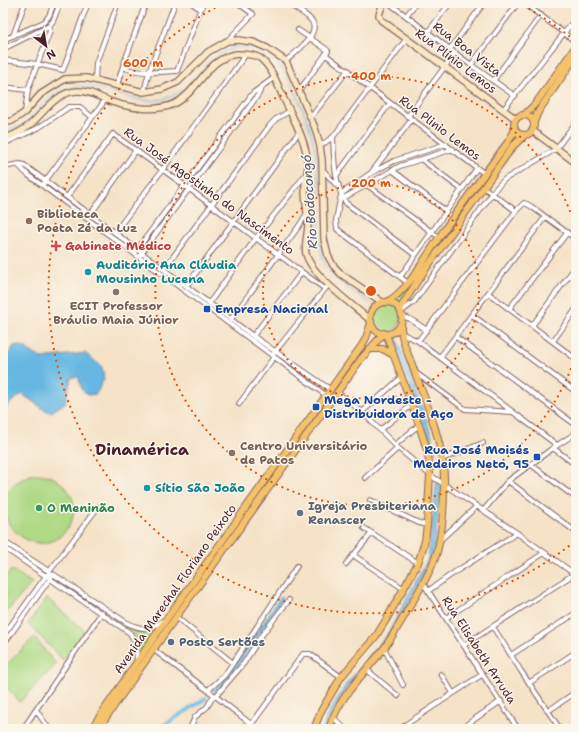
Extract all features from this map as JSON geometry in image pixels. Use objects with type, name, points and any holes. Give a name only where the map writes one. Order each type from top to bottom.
[{"type":"main road","points":[[525,135],[519,134],[515,130],[514,124],[516,119],[524,115],[536,103],[576,46]]},
{"type":"main road","points":[[329,729],[333,717],[352,686],[384,648],[423,583],[433,561],[439,542],[445,485],[440,444],[401,333],[401,312],[418,280],[483,187],[513,146],[525,135],[533,131],[534,122],[538,112],[576,56]]},
{"type":"main road","points":[[524,115],[530,117],[534,122]]},
{"type":"main road","points":[[401,324],[395,331],[385,334],[376,330],[371,322],[371,313],[373,308],[398,295],[408,283],[515,130]]},
{"type":"main road","points":[[384,302],[396,305],[401,312]]},
{"type":"main road","name":"Avenida Marechal Floriano Peixoto","points":[[98,729],[332,392],[366,338],[371,322]]},
{"type":"main road","points":[[314,727],[329,696],[341,677],[376,636],[418,563],[425,541],[430,475],[428,453],[402,377],[385,334]]},
{"type":"main road","name":"Avenida Marechal Floriano Peixoto","points":[[91,729],[168,617],[332,392],[369,349],[385,334]]},
{"type":"main road","points":[[369,349],[383,349],[394,355]]},
{"type":"street","points":[[13,36],[25,3]]},
{"type":"street","points":[[3,40],[44,22],[52,10],[54,3]]},
{"type":"street","points":[[3,49],[49,26],[53,21],[60,3]]},
{"type":"street","points":[[65,79],[63,70],[88,3]]},
{"type":"street","points":[[95,80],[96,63],[118,3]]},
{"type":"street","points":[[117,85],[125,67],[146,3]]},
{"type":"street","points":[[144,92],[149,72],[175,3]]},
{"type":"street","points":[[192,3],[200,9]]},
{"type":"street","points":[[177,71],[203,3]]},
{"type":"street","points":[[3,123],[12,121],[25,112],[41,94],[65,79],[86,78],[144,92],[162,89],[178,82],[208,52],[227,41],[253,14],[238,3]]},
{"type":"street","points":[[286,3],[310,18],[314,27],[310,38],[286,61]]},
{"type":"street","name":"Rua Plínio Lemos","points":[[383,3],[379,15],[383,21],[516,119]]},
{"type":"street","name":"Rua Boa Vista","points":[[389,3],[515,96]]},
{"type":"street","points":[[406,16],[416,3]]},
{"type":"street","points":[[428,32],[450,3]]},
{"type":"street","points":[[450,49],[484,3]]},
{"type":"street","points":[[471,65],[518,3]]},
{"type":"street","points":[[524,3],[542,15],[576,42]]},
{"type":"street","points":[[570,3],[576,7]]},
{"type":"street","points":[[493,81],[542,15]]},
{"type":"street","points":[[503,110],[576,18]]},
{"type":"street","points":[[25,112],[28,90],[50,30],[49,26],[44,22]]},
{"type":"street","points":[[298,30],[310,38]]},
{"type":"street","name":"Rua Plinio Lemos","points":[[310,38],[328,50],[326,55],[485,174]]},
{"type":"street","points":[[320,146],[332,137],[407,38]]},
{"type":"street","points":[[227,41],[238,40],[253,42],[274,51],[286,61],[311,117],[320,146],[323,170],[324,240],[328,256],[333,265],[341,274],[384,302]]},
{"type":"street","points":[[371,173],[455,53]]},
{"type":"street","points":[[3,139],[15,136],[28,126],[44,109],[61,96],[77,91],[93,93],[111,102],[137,108],[169,105],[182,99],[214,64],[226,57],[235,54],[246,54],[260,58],[275,77],[295,120],[307,156],[308,172],[305,190],[308,226],[306,254],[327,287],[371,322]]},
{"type":"street","points":[[115,232],[163,169],[246,54]]},
{"type":"street","points":[[299,91],[326,55]]},
{"type":"street","points":[[3,60],[37,64],[63,70]]},
{"type":"street","points":[[125,67],[149,72],[177,71]]},
{"type":"street","points":[[311,117],[348,70]]},
{"type":"street","points":[[177,71],[182,77]]},
{"type":"street","points":[[137,251],[253,93],[275,77]]},
{"type":"street","points":[[139,256],[258,95],[263,86]]},
{"type":"street","points":[[3,87],[28,90]]},
{"type":"street","points":[[42,186],[106,99]]},
{"type":"street","points":[[336,176],[390,103]]},
{"type":"street","points":[[3,144],[38,128],[69,107],[80,108],[92,117]]},
{"type":"street","points":[[164,269],[271,124],[276,119],[290,111]]},
{"type":"street","points":[[427,330],[401,312],[414,302],[492,193],[505,179],[556,149],[576,122]]},
{"type":"street","points":[[533,131],[576,164]]},
{"type":"street","points":[[187,285],[299,132]]},
{"type":"street","name":"Rua José Agostinho do Nascimento","points":[[67,197],[113,134],[163,169],[302,272],[327,287]]},
{"type":"street","points":[[332,137],[336,176],[342,199],[336,220],[337,229],[408,283]]},
{"type":"street","points":[[341,194],[371,173],[394,161],[446,144]]},
{"type":"street","points":[[342,199],[392,170],[453,149]]},
{"type":"street","points":[[89,216],[136,150]]},
{"type":"street","points":[[422,160],[461,189]]},
{"type":"street","points":[[3,167],[18,165],[67,197],[89,216],[137,251],[142,252],[210,302],[247,334],[254,336],[274,355]]},
{"type":"street","points":[[400,277],[476,168]]},
{"type":"street","points":[[323,170],[340,189]]},
{"type":"street","points":[[392,170],[446,210]]},
{"type":"street","points":[[210,302],[256,238],[308,172]]},
{"type":"street","points":[[30,173],[42,186],[115,232],[137,251],[139,256],[274,355],[362,412],[396,447],[430,475],[484,510],[575,575],[464,645]]},
{"type":"street","points":[[366,185],[439,237]]},
{"type":"street","points":[[483,187],[516,211]]},
{"type":"street","points":[[342,199],[415,255]]},
{"type":"street","points":[[418,341],[521,205],[527,204],[576,239]]},
{"type":"street","points":[[231,319],[307,213]]},
{"type":"street","points":[[440,357],[545,217]]},
{"type":"street","points":[[509,309],[567,232]]},
{"type":"street","points":[[532,326],[576,266]]},
{"type":"street","points":[[254,336],[302,272]]},
{"type":"street","points":[[239,404],[274,355],[327,287]]},
{"type":"street","points":[[488,293],[576,357]]},
{"type":"street","points":[[553,341],[576,309]]},
{"type":"street","points":[[472,315],[576,392]]},
{"type":"street","points":[[401,333],[418,341],[557,445]]},
{"type":"street","points":[[456,337],[576,425]]},
{"type":"street","points":[[416,373],[465,409],[513,412]]},
{"type":"street","points":[[362,412],[402,377]]},
{"type":"street","points":[[380,430],[412,405]]},
{"type":"street","points":[[365,478],[419,425]]},
{"type":"street","points":[[484,510],[508,481],[530,464],[576,433]]},
{"type":"street","points":[[442,459],[483,443]]},
{"type":"street","points":[[553,448],[576,465]]},
{"type":"street","points":[[530,464],[576,498]]},
{"type":"street","points":[[508,481],[576,532]]},
{"type":"street","points":[[370,500],[419,523],[427,525]]},
{"type":"street","points":[[439,542],[477,506]]},
{"type":"street","points":[[3,645],[51,573],[98,507]]},
{"type":"street","points":[[364,528],[418,563]]},
{"type":"street","points":[[346,564],[372,533]]},
{"type":"street","points":[[428,591],[517,533]]},
{"type":"street","points":[[3,541],[127,623],[143,628],[155,627],[168,617]]},
{"type":"street","points":[[3,547],[130,633],[136,644],[137,663]]},
{"type":"street","points":[[446,618],[544,553]]},
{"type":"street","points":[[353,556],[404,589]]},
{"type":"street","points":[[29,565],[32,560]]},
{"type":"street","points":[[208,690],[224,676],[297,566]]},
{"type":"street","points":[[3,636],[48,578]]},
{"type":"street","name":"Rua Elisabeth Arruda","points":[[423,583],[518,729]]},
{"type":"street","points":[[190,729],[194,717],[207,707],[215,695],[244,663],[261,636],[289,600]]},
{"type":"street","points":[[23,729],[105,608]]},
{"type":"street","points":[[511,655],[576,613]]},
{"type":"street","points":[[176,617],[233,663]]},
{"type":"street","points":[[493,627],[560,729]]},
{"type":"street","points":[[384,648],[403,685]]},
{"type":"street","points":[[154,650],[215,695],[251,724]]},
{"type":"street","points":[[529,683],[576,652]]},
{"type":"street","points":[[248,729],[302,655],[306,653],[341,677]]},
{"type":"street","points":[[366,669],[398,696]]},
{"type":"street","points":[[441,674],[453,693]]},
{"type":"street","points":[[405,725],[483,674]]},
{"type":"street","points":[[548,711],[576,692]]},
{"type":"street","points":[[460,729],[501,702]]},
{"type":"street","points":[[36,710],[49,729]]},
{"type":"street","points":[[333,717],[345,729]]},
{"type":"green space","points":[[515,131],[519,135],[523,136],[400,308],[397,304],[389,301],[397,297]]},
{"type":"green space","points":[[386,303],[392,304],[400,312],[400,324],[392,332],[386,333],[380,332],[372,324],[371,318],[372,312],[380,304]]},
{"type":"green space","name":"O Meninão","points":[[33,474],[48,476],[61,483],[71,495],[74,508],[71,521],[64,532],[54,540],[41,543],[26,540],[12,528],[9,524],[4,509],[6,493],[9,489],[17,482]]},
{"type":"green space","points":[[12,570],[32,583],[3,616],[3,578]]},
{"type":"green space","points":[[47,598],[85,631],[63,660],[28,624]]},
{"type":"green space","points":[[113,615],[138,631],[147,632],[159,627],[141,653],[136,636],[111,617]]},
{"type":"green space","points":[[34,637],[56,664],[20,702],[3,683],[3,668]]},
{"type":"water","points":[[396,336],[432,436],[432,441],[429,440],[392,338]]},
{"type":"water","points":[[15,345],[24,347],[41,358],[85,353],[102,367],[104,379],[96,394],[88,395],[82,390],[78,376],[71,378],[65,403],[51,412],[45,410],[22,394],[9,404],[3,414],[3,361]]},
{"type":"water","points":[[438,481],[440,483],[441,490],[433,558],[391,636],[350,685],[330,718],[327,729],[323,729],[326,717],[347,683],[387,635],[428,559],[436,485]]},
{"type":"waterway","name":"Rio Bodocongó","points":[[3,131],[16,127],[29,120],[43,105],[58,93],[69,88],[88,86],[144,100],[167,98],[188,86],[215,58],[227,50],[243,47],[265,52],[277,62],[286,74],[307,120],[312,136],[317,162],[319,186],[320,241],[325,264],[333,275],[370,303]]},
{"type":"waterway","points":[[215,690],[220,687],[243,656],[281,598]]},
{"type":"waterway","points":[[158,729],[206,698]]},
{"type":"place","name":"Biblioteca Poeta Zé da Luz","points":[[29,221]]},
{"type":"place","name":"Gabinete Médico","points":[[56,246]]},
{"type":"place","name":"Auditório Ana Cláudia Mousinho Lucena","points":[[88,272]]},
{"type":"place","name":"ECIT Professor Bráulio Maia Júnior","points":[[116,292]]},
{"type":"place","name":"Empresa Nacional","points":[[207,309]]},
{"type":"place","name":"Mega Nordeste - Distribuidora de Aço","points":[[316,407]]},
{"type":"place","name":"Centro Universitário de Patos","points":[[232,453]]},
{"type":"place","name":"Rua José Moisés Medeiros Neto, 95","points":[[537,457]]},
{"type":"place","name":"Sítio São João","points":[[147,488]]},
{"type":"place","name":"O Meninão","points":[[39,508]]},
{"type":"place","name":"Igreja Presbiteriana Renascer","points":[[300,513]]},
{"type":"place","name":"Posto Sertões","points":[[171,642]]},
{"type":"district","name":"Dinamérica","points":[[142,449]]}]
